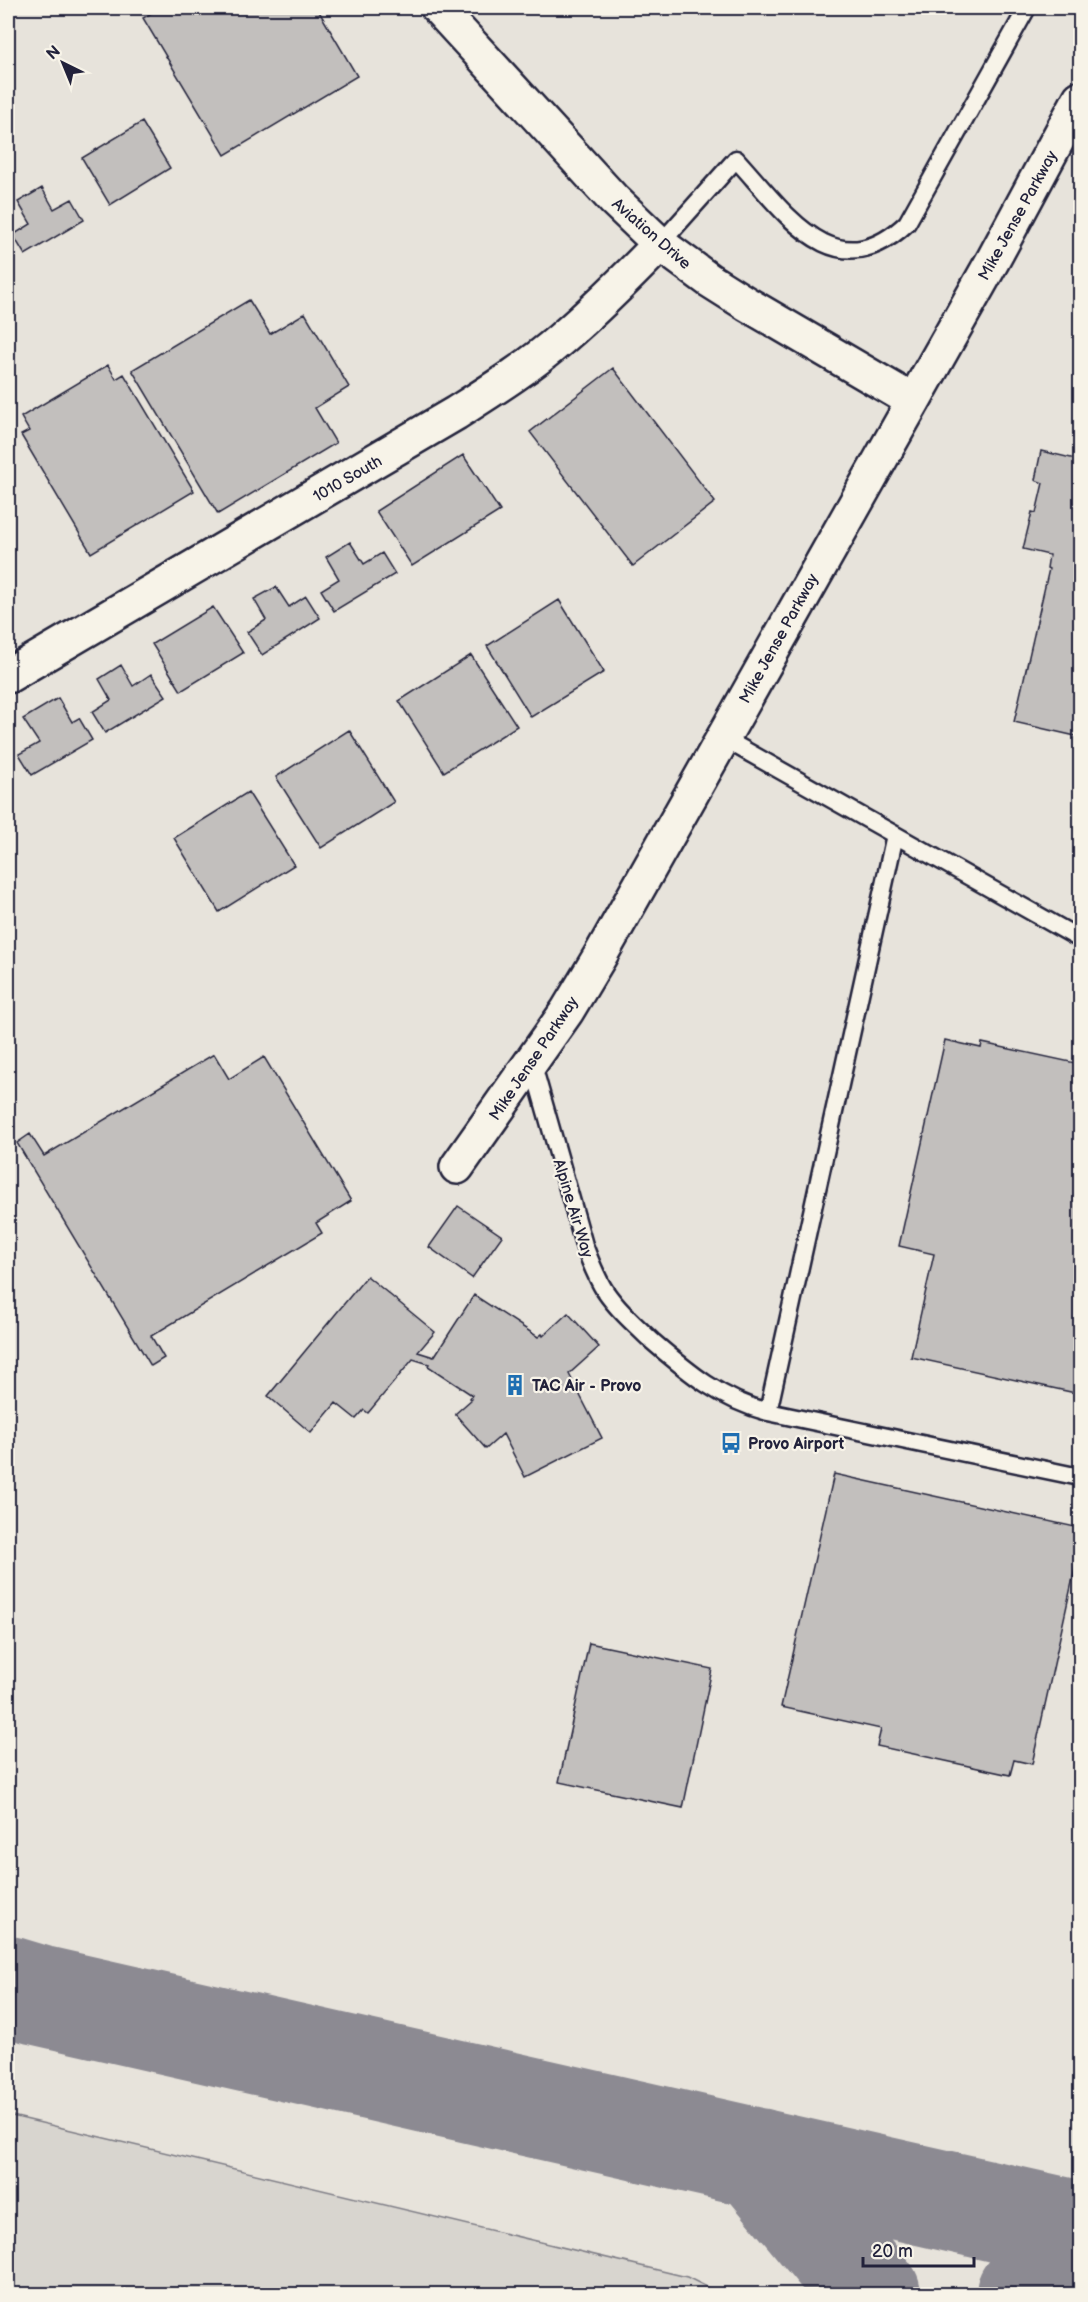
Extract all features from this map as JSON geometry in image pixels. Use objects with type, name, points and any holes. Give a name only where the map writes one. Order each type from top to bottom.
[{"type":"street","name":"Aviation Drive","points":[[438,8],[614,200],[660,244],[709,280],[913,401]]},
{"type":"street","name":"Mike Jense Parkway","points":[[457,1167],[567,1011],[600,956],[993,260],[1080,98]]},
{"type":"street","name":"1010 South","points":[[8,676],[510,379],[586,317],[660,244]]},
{"type":"lane","points":[[660,244],[736,159],[802,231],[818,242],[836,248],[856,249],[875,246],[893,237],[907,223],[1027,8]]},
{"type":"lane","points":[[723,738],[1080,939]]},
{"type":"lane","points":[[768,1412],[895,835]]},
{"type":"lane","name":"Alpine Air Way","points":[[532,1062],[584,1245],[605,1291],[636,1326],[706,1385],[729,1398],[768,1412],[1075,1476]]},
{"type":"shaded area","points":[[8,8],[1080,8],[1080,2294],[8,2294]]},
{"type":"shaded area","points":[[8,2115],[687,2277],[721,2294],[8,2294]]},
{"type":"building","points":[[160,8],[317,8],[357,76],[225,155],[143,18]]},
{"type":"building","points":[[142,122],[170,168],[110,205],[82,158]]},
{"type":"building","points":[[42,188],[54,209],[72,199],[84,220],[25,255],[13,235],[31,224],[18,202]]},
{"type":"building","points":[[249,300],[270,334],[305,313],[349,387],[315,408],[336,443],[218,514],[132,370]]},
{"type":"building","points":[[108,365],[116,379],[124,374],[194,491],[91,553],[21,435],[29,431],[21,417]]},
{"type":"building","points":[[613,368],[715,502],[633,566],[530,432]]},
{"type":"building","points":[[1041,451],[1080,460],[1080,737],[1014,722],[1049,569],[1047,568],[1049,555],[1023,549],[1032,512],[1036,513],[1043,483],[1035,480]]},
{"type":"building","points":[[463,455],[500,511],[412,566],[376,511]]},
{"type":"building","points":[[350,542],[364,564],[382,553],[395,574],[334,611],[321,590],[339,579],[326,557]]},
{"type":"building","points":[[276,587],[289,607],[306,596],[320,618],[262,655],[247,632],[266,620],[254,599]]},
{"type":"building","points":[[559,600],[604,672],[531,717],[487,646]]},
{"type":"building","points":[[213,607],[243,653],[181,691],[152,644]]},
{"type":"building","points":[[471,655],[517,726],[444,772],[399,701]]},
{"type":"building","points":[[121,665],[133,686],[151,674],[166,696],[105,733],[92,712],[111,700],[99,679]]},
{"type":"building","points":[[58,698],[72,722],[79,718],[92,740],[32,775],[19,754],[39,743],[23,719]]},
{"type":"building","points":[[349,730],[394,802],[321,848],[276,777]]},
{"type":"building","points":[[248,792],[294,865],[219,912],[174,838]]},
{"type":"building","points":[[945,1040],[981,1048],[982,1043],[1080,1064],[1080,1394],[911,1357],[934,1254],[899,1246]]},
{"type":"building","points":[[214,1054],[229,1079],[264,1057],[351,1201],[316,1223],[322,1233],[151,1336],[164,1358],[151,1366],[17,1143],[30,1134],[44,1156]]},
{"type":"building","points":[[458,1206],[502,1236],[472,1278],[429,1247]]},
{"type":"building","name":"TAC Air - Provo","points":[[367,1276],[435,1332],[418,1352],[434,1357],[474,1295],[538,1337],[542,1334],[543,1336],[568,1313],[599,1347],[569,1374],[602,1438],[525,1477],[503,1434],[486,1449],[455,1414],[472,1399],[470,1398],[472,1395],[428,1366],[429,1364],[413,1359],[368,1413],[364,1410],[356,1419],[336,1403],[311,1433],[268,1396]]},
{"type":"building","points":[[834,1474],[1080,1528],[1080,1546],[1032,1764],[1014,1760],[1010,1775],[877,1746],[881,1729],[781,1707]]},
{"type":"building","points":[[589,1643],[712,1669],[683,1808],[559,1782]]},
{"type":"taxiway","points":[[8,1986],[38,1995],[1080,2231]]},
{"type":"taxiway","points":[[759,2158],[871,2294]]},
{"type":"taxiway","points":[[1026,2294],[1080,2274]]},
{"type":"place","name":"TAC Air - Provo","points":[[515,1385]]},
{"type":"place","name":"Provo Airport","points":[[731,1443]]}]
